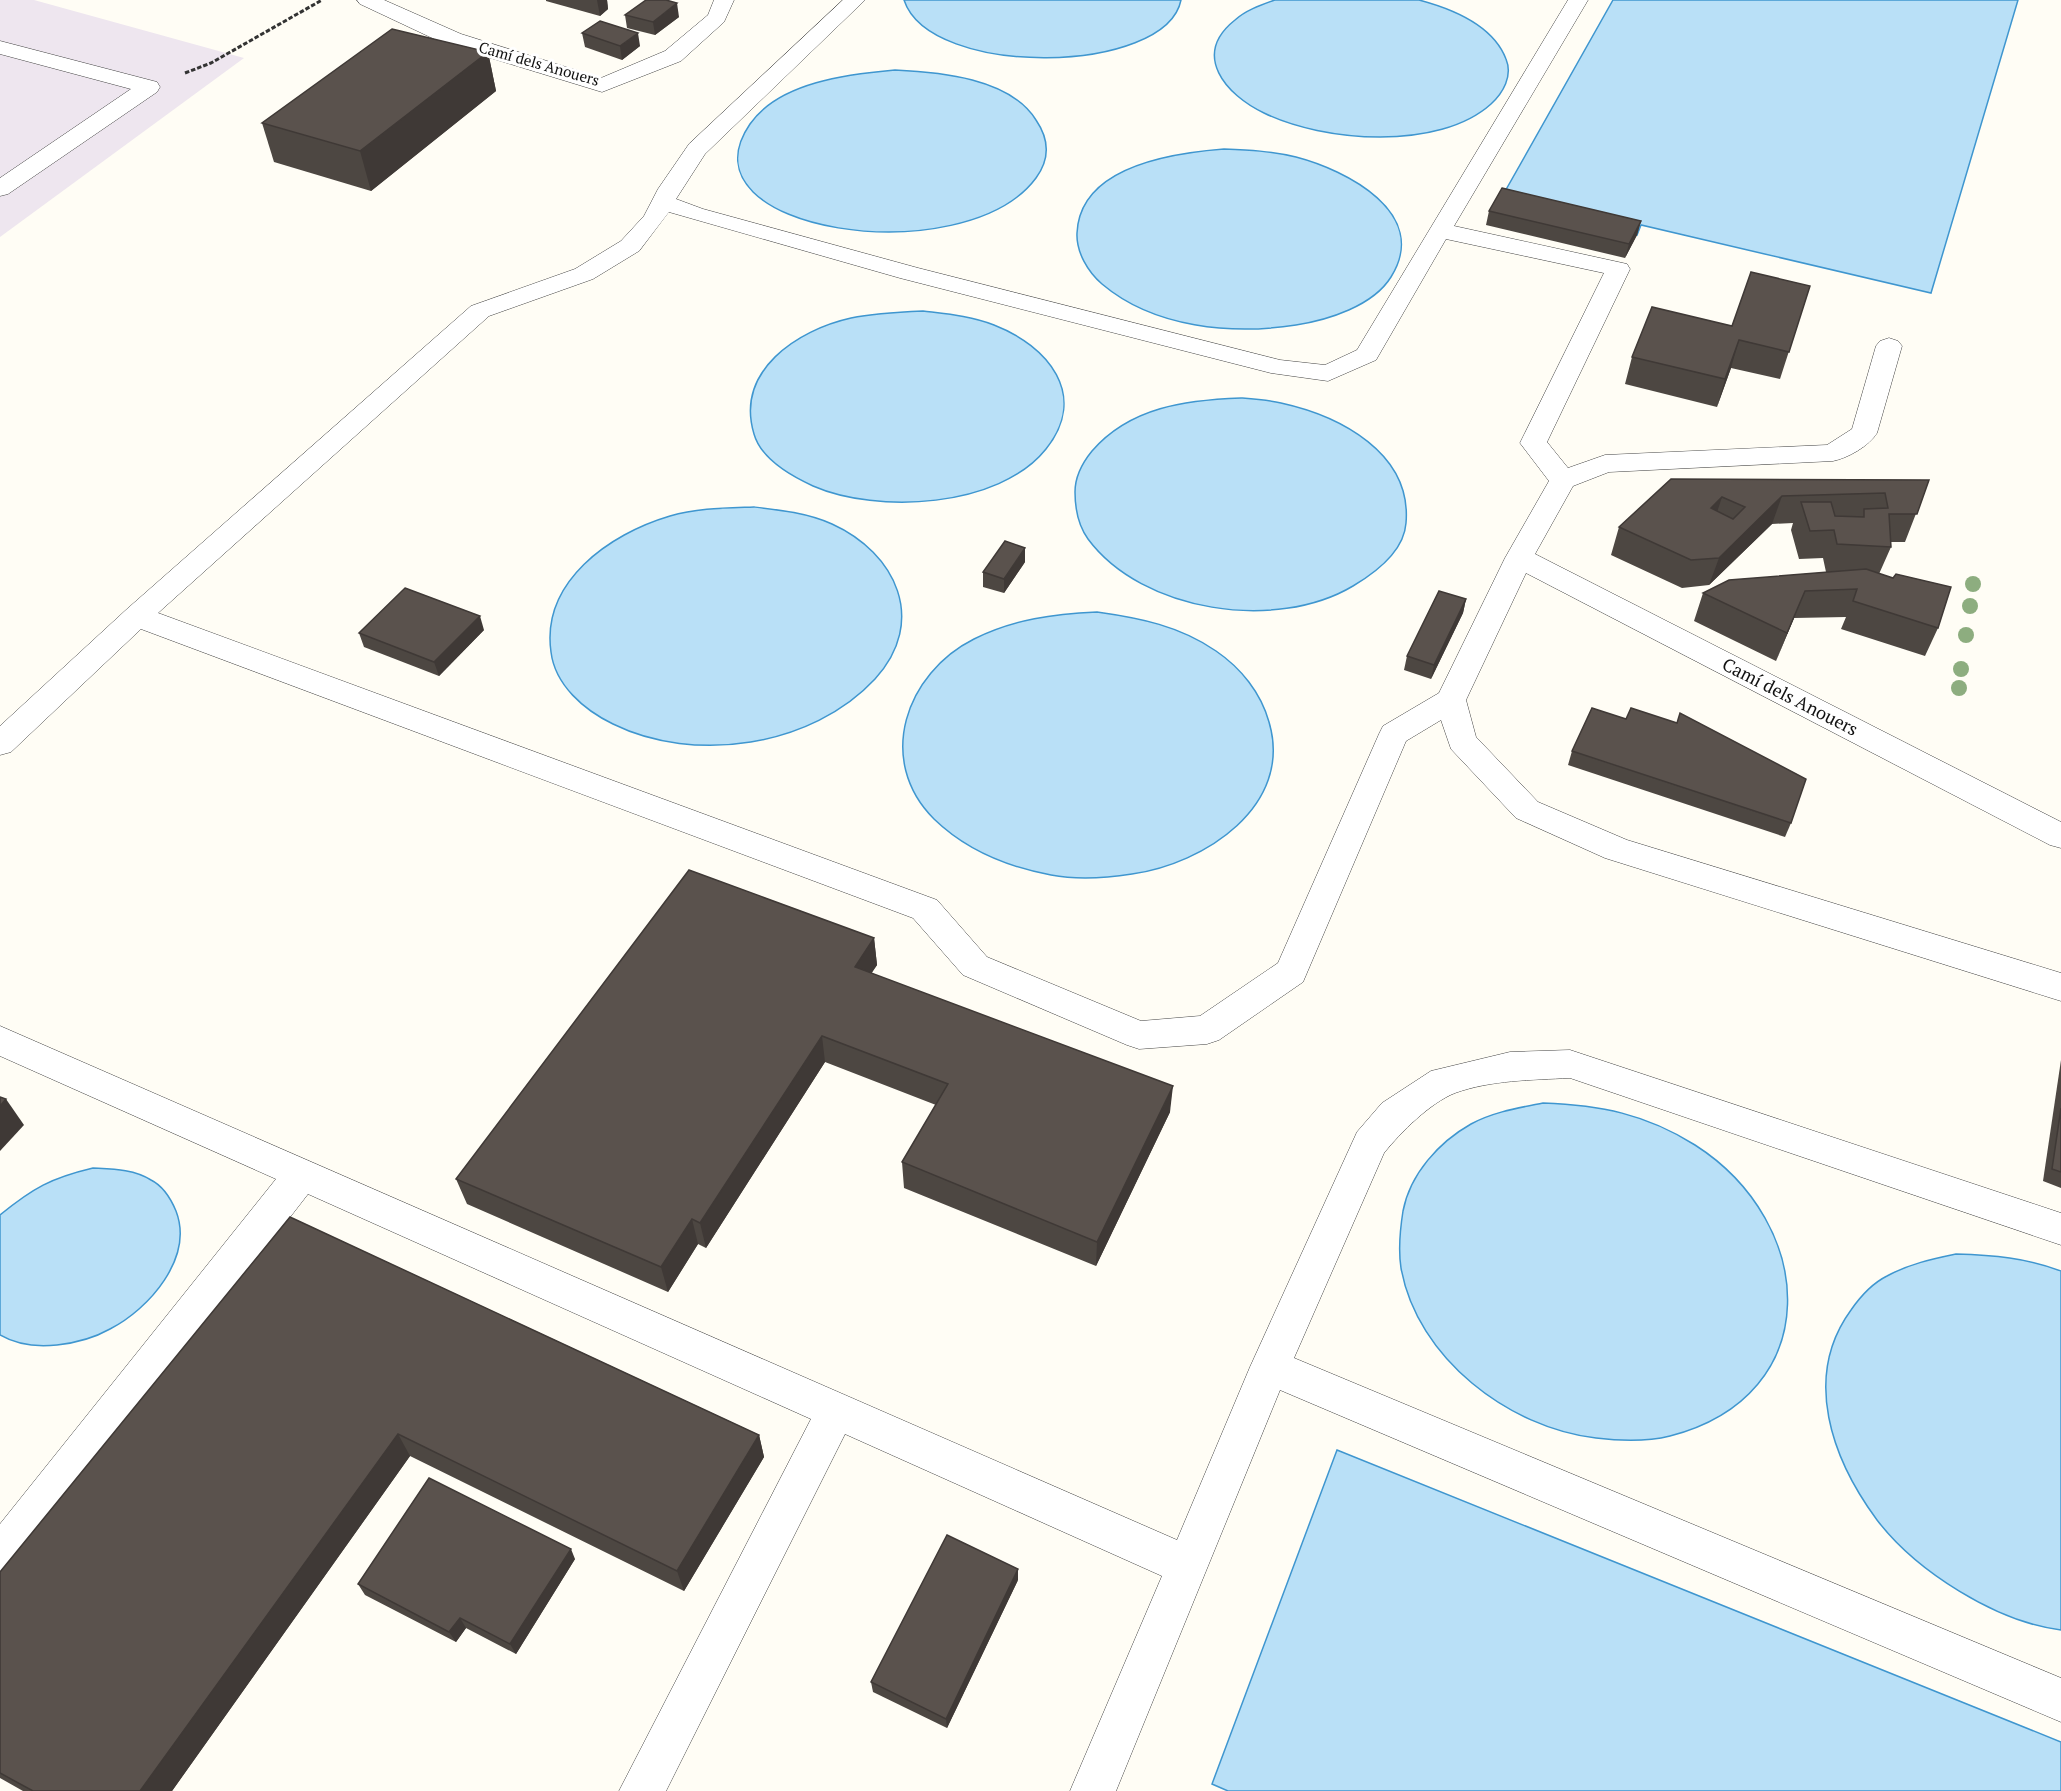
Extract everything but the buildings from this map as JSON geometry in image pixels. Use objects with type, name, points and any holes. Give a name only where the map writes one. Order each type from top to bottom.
[{"type":"street","name":"Camí dels Anouers","points":[[367,0],[453,39],[602,85],[674,56],[717,18],[724,0]]},
{"type":"street","points":[[0,744],[137,616],[480,311],[584,274],[630,246],[654,219],[697,149],[855,0]]},
{"type":"street","points":[[663,202],[695,214],[909,273],[1280,368],[1328,373],[1367,355],[1578,0]]},
{"type":"street","points":[[0,47],[149,87]]},
{"type":"street","points":[[0,189],[149,87]]},
{"type":"street","points":[[1440,230],[1617,269],[1533,442],[1563,480]]},
{"type":"street","points":[[137,616],[925,909],[975,966],[1139,1035],[1207,1030],[1291,972],[1395,734],[1451,700],[1519,558],[1563,480],[1605,464],[1833,453],[1864,433],[1889,346]]},
{"type":"street","name":"Camí dels Anouers","points":[[1519,558],[2061,836]]},
{"type":"street","points":[[1451,700],[1462,741],[1527,810],[1616,849],[2061,987]]},
{"type":"street","points":[[0,1040],[1187,1566]]},
{"type":"street","points":[[1093,1791],[1270,1367],[1370,1143],[1395,1114],[1444,1081],[1510,1066],[1570,1064],[2061,1229]]},
{"type":"street","points":[[0,1557],[302,1174]]},
{"type":"street","points":[[1270,1367],[2061,1700]]},
{"type":"street","points":[[642,1791],[836,1410]]},
{"type":"path","points":[[149,87],[211,63],[322,0]]},
{"type":"shaded area","points":[[0,0],[34,0],[244,58],[0,237]]},
{"type":"water","points":[[904,0],[1181,0],[1166,25],[1135,43],[1094,54],[1047,58],[999,54],[956,44],[923,26]]},
{"type":"water","points":[[1275,0],[1419,0],[1445,8],[1470,20],[1492,37],[1500,47],[1508,65],[1506,84],[1491,104],[1469,119],[1442,129],[1412,135],[1380,137],[1348,135],[1289,123],[1264,113],[1237,96],[1219,73],[1215,60],[1216,47],[1222,33],[1239,16]]},
{"type":"water","points":[[1613,0],[2018,0],[1931,293],[1641,225],[1637,235],[1499,202]]},
{"type":"water","points":[[895,70],[972,80],[992,86],[1024,106],[1036,120],[1045,142],[1044,164],[1036,178],[1000,208],[951,225],[895,232],[838,228],[789,214],[753,192],[738,162],[750,124],[763,110],[778,98],[816,83],[857,74]]},
{"type":"water","points":[[1224,149],[1278,153],[1316,163],[1359,184],[1377,198],[1392,214],[1400,233],[1400,254],[1391,277],[1383,287],[1361,304],[1322,319],[1296,325],[1246,329],[1194,325],[1169,319],[1123,299],[1102,284],[1084,261],[1077,240],[1082,210],[1094,192],[1111,178],[1132,167],[1180,154]]},
{"type":"water","points":[[923,311],[968,317],[994,325],[1014,334],[1046,359],[1063,392],[1064,410],[1058,429],[1046,449],[1025,469],[999,484],[968,494],[936,500],[902,502],[839,495],[804,482],[770,459],[754,434],[750,411],[754,391],[762,373],[775,357],[810,332],[831,324],[869,315]]},
{"type":"water","points":[[1241,398],[1281,403],[1326,417],[1348,428],[1385,458],[1397,477],[1405,498],[1406,523],[1404,534],[1394,552],[1370,575],[1353,586],[1322,600],[1287,608],[1250,611],[1212,607],[1175,598],[1141,584],[1112,564],[1088,539],[1079,522],[1076,510],[1076,481],[1089,455],[1107,436],[1141,415],[1160,409],[1200,401]]},
{"type":"water","points":[[754,507],[803,515],[832,524],[873,552],[888,570],[897,591],[902,612],[900,634],[891,657],[875,679],[849,702],[819,720],[786,734],[751,742],[715,745],[679,743],[645,736],[613,724],[582,704],[558,675],[551,652],[551,627],[557,604],[568,583],[584,564],[603,548],[624,535],[670,516],[701,510]]},
{"type":"water","points":[[1097,612],[1144,620],[1174,629],[1202,642],[1234,665],[1255,691],[1269,722],[1273,752],[1268,780],[1256,804],[1237,826],[1214,844],[1187,858],[1160,868],[1112,877],[1071,878],[1035,872],[988,856],[960,840],[934,819],[916,796],[906,771],[903,745],[906,720],[916,695],[931,673],[950,654],[974,639],[1019,622],[1065,614]]},
{"type":"water","points":[[1543,1103],[1584,1106],[1622,1113],[1677,1134],[1695,1145],[1735,1178],[1765,1218],[1782,1261],[1788,1304],[1780,1346],[1758,1384],[1721,1415],[1670,1436],[1652,1439],[1605,1439],[1563,1432],[1531,1420],[1500,1404],[1472,1383],[1447,1359],[1426,1331],[1410,1301],[1400,1261],[1403,1211],[1412,1184],[1428,1160],[1459,1131],[1497,1113]]},
{"type":"water","points":[[93,1168],[123,1170],[144,1176],[163,1189],[176,1211],[180,1229],[179,1246],[173,1264],[153,1295],[139,1309],[104,1332],[64,1344],[42,1346],[20,1343],[0,1335],[0,1215],[43,1185]]},
{"type":"water","points":[[1956,1254],[2010,1258],[2061,1271],[2061,1630],[2010,1617],[1984,1605],[1959,1591],[1913,1558],[1877,1520],[1847,1471],[1836,1444],[1829,1417],[1826,1390],[1828,1362],[1836,1336],[1851,1310],[1867,1291],[1887,1276],[1912,1265]]},
{"type":"water","points":[[1337,1450],[2061,1742],[2061,1791],[1228,1791],[1212,1784]]}]
